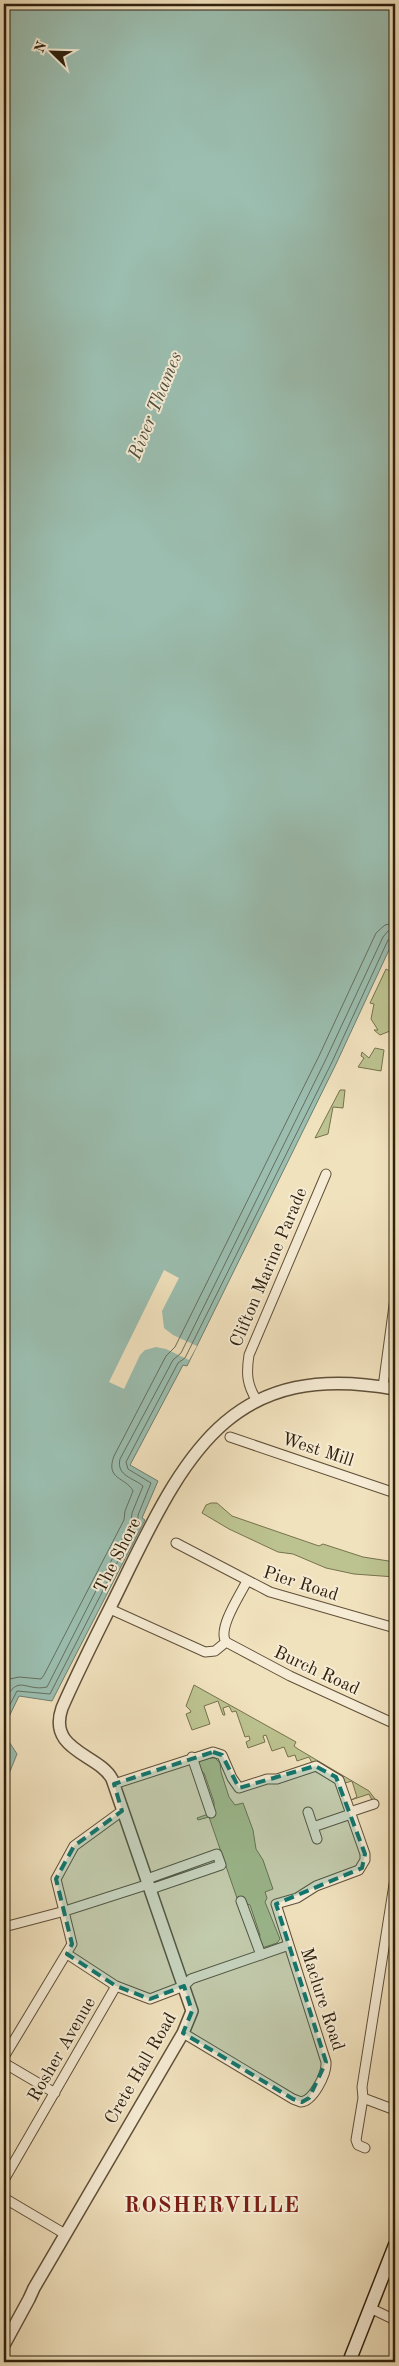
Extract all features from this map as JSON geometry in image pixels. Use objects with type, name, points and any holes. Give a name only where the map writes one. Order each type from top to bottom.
[{"type":"main road","points":[[349,2362],[395,2245]]},
{"type":"street","name":"Clifton Marine Parade","points":[[257,1401],[247,1382],[246,1372],[249,1354],[326,1174]]},
{"type":"street","points":[[383,1387],[395,1298]]},
{"type":"street","points":[[257,1401],[293,1388],[322,1383],[360,1383],[395,1389]]},
{"type":"street","name":"The Shore","points":[[61,1728],[62,1708],[177,1478],[208,1437],[235,1415],[257,1401]]},
{"type":"street","name":"West Mill","points":[[230,1437],[395,1493]]},
{"type":"street","name":"Pier Road","points":[[176,1543],[270,1592],[395,1628]]},
{"type":"street","points":[[110,1609],[205,1652],[215,1651],[226,1642],[223,1638],[223,1628],[247,1581]]},
{"type":"street","name":"Burch Road","points":[[226,1642],[290,1676],[395,1724]]},
{"type":"street","name":"Crete Hall Road","points":[[4,2345],[65,2234],[183,2034],[192,2011],[114,1784],[105,1768],[76,1752],[61,1728]]},
{"type":"street","points":[[114,1784],[207,1752],[220,1753],[239,1788],[267,1779],[278,1779],[316,1766],[338,1778],[351,1813]]},
{"type":"street","points":[[192,1757],[211,1813]]},
{"type":"street","points":[[313,1827],[374,1804]]},
{"type":"street","points":[[4,2057],[72,1944],[56,1879],[74,1846],[122,1811]]},
{"type":"street","points":[[308,1812],[317,1839]]},
{"type":"street","name":"Maclure Road","points":[[183,2034],[295,2100],[302,2102],[307,2100],[325,2072],[326,2064],[276,1904],[299,1897],[316,1886],[362,1868],[365,1856],[351,1813]]},
{"type":"street","points":[[4,1927],[65,1912],[148,1884],[221,1865],[218,1854],[148,1884]]},
{"type":"street","points":[[365,2148],[358,2145],[356,2140],[363,2098],[362,2087],[395,1878]]},
{"type":"street","points":[[240,1901],[261,1955]]},
{"type":"street","points":[[67,1954],[116,1986],[150,1999],[184,1986],[191,1980],[288,1945]]},
{"type":"street","name":"Rosher Avenue","points":[[4,2180],[116,1986]]},
{"type":"street","points":[[4,2062],[55,2093]]},
{"type":"street","points":[[363,2098],[395,2110]]},
{"type":"street","points":[[4,2198],[65,2234]]},
{"type":"street","name":"Crete Hall Road","points":[[4,2332],[16,2308],[34,2288]]},
{"type":"street","points":[[370,2308],[395,2320]]},
{"type":"highlighted area","points":[[213,1752],[222,1755],[239,1788],[315,1766],[336,1777],[365,1854],[362,1868],[276,1904],[326,2062],[309,2098],[302,2102],[293,2099],[183,2033],[192,2011],[184,1986],[150,1999],[116,1986],[67,1954],[72,1944],[56,1879],[74,1846],[122,1811],[114,1784]]},
{"type":"green space","points":[[386,969],[393,973],[395,993],[390,1031],[380,1035],[374,1030],[378,1030],[371,1019],[374,1004],[370,1003]]},
{"type":"green space","points":[[375,1048],[384,1050],[381,1071],[358,1067],[364,1058],[361,1056],[362,1052],[369,1058]]},
{"type":"green space","points":[[340,1090],[345,1090],[343,1108],[333,1107],[328,1134],[315,1138]]},
{"type":"green space","points":[[217,1503],[232,1516],[319,1546],[323,1544],[363,1557],[395,1562],[395,1577],[354,1574],[326,1568],[293,1554],[278,1552],[229,1529],[202,1513],[206,1505]]},
{"type":"green space","points":[[194,1685],[296,1742],[294,1746],[298,1749],[369,1791],[375,1799],[372,1800],[369,1794],[351,1800],[357,1797],[352,1781],[345,1783],[343,1776],[316,1762],[312,1763],[309,1757],[297,1761],[295,1755],[288,1757],[284,1747],[272,1751],[266,1735],[263,1736],[265,1742],[248,1748],[246,1742],[250,1740],[249,1736],[245,1737],[236,1711],[232,1712],[229,1706],[223,1708],[225,1715],[223,1715],[218,1701],[204,1706],[210,1724],[192,1730],[186,1714],[191,1712],[186,1706]]},
{"type":"green space","points":[[215,1758],[220,1763],[229,1797],[235,1805],[243,1803],[253,1830],[256,1849],[263,1860],[273,1889],[265,1892],[267,1898],[265,1902],[280,1939],[277,1943],[262,1948],[259,1940],[260,1935],[250,1905],[238,1901],[209,1817],[198,1820],[197,1818],[214,1812],[214,1802],[204,1773],[197,1762]]},
{"type":"water","name":"River Thames","points":[[4,4],[395,4],[395,937],[336,1064],[187,1366],[183,1365],[130,1465],[158,1481],[142,1518],[145,1520],[52,1701],[19,1696],[4,1727]]},
{"type":"water","points":[[4,1734],[17,1754],[4,1786]]},
{"type":"pier","points":[[164,1270],[179,1278],[162,1311],[164,1328],[173,1335],[197,1346],[189,1360],[166,1349],[156,1347],[145,1350],[140,1355],[124,1389],[109,1382]]},
{"type":"district","name":"ROSHERVILLE","points":[[212,2204]]}]
